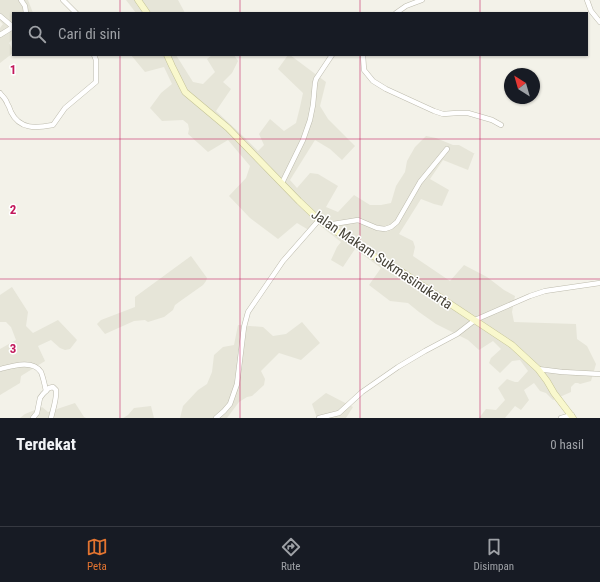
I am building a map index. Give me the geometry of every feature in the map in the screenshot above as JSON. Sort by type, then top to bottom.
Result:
[{"type":"street","points":[[22,0],[26,12]]},
{"type":"street","points":[[63,0],[75,12]]},
{"type":"street","points":[[138,0],[146,12]]},
{"type":"street","points":[[397,12],[406,6],[422,0]]},
{"type":"street","points":[[587,0],[591,11],[600,22]]},
{"type":"street","points":[[0,16],[12,26]]},
{"type":"street","points":[[0,35],[12,28]]},
{"type":"street","points":[[0,93],[7,101],[11,112],[23,125],[38,127],[53,125],[65,108],[96,82],[96,60],[94,56]]},
{"type":"street","name":"Jalan Makam Sukmasinukarta","points":[[167,56],[185,92],[228,128],[299,202],[319,220],[373,256],[390,264],[512,345],[538,369],[554,393],[573,417]]},
{"type":"street","points":[[282,183],[310,120],[316,79],[331,56]]},
{"type":"street","points":[[363,56],[364,70],[373,81],[386,88],[434,112],[443,114],[468,113],[492,120],[501,125]]},
{"type":"street","points":[[327,225],[358,220],[377,228],[385,229],[394,225],[420,182],[447,149]]},
{"type":"street","points":[[216,418],[230,404],[237,384],[244,327],[248,312],[283,261],[319,220]]},
{"type":"street","points":[[335,418],[362,392],[405,363],[457,334],[475,320],[545,291],[600,283]]},
{"type":"street","points":[[0,369],[29,364],[35,366],[41,372],[46,391]]},
{"type":"street","points":[[538,369],[600,374]]},
{"type":"street","points":[[33,418],[37,413],[40,398],[46,391],[53,387],[56,390],[56,401],[51,418]]},
{"type":"street","points":[[319,418],[339,413]]},
{"type":"street","points":[[561,418],[573,417]]},
{"type":"shaded area","points":[[0,0],[28,0],[33,12],[12,12],[12,40],[9,43],[12,48],[12,54],[0,63],[0,28],[3,24],[0,21]]},
{"type":"shaded area","points":[[126,0],[178,0],[184,12],[135,12]]},
{"type":"shaded area","points":[[132,56],[177,56],[193,82],[203,84],[215,72],[207,59],[211,56],[235,56],[238,61],[232,73],[223,82],[231,89],[216,111],[258,151],[264,145],[259,134],[270,119],[284,131],[296,123],[303,93],[278,69],[287,56],[291,56],[326,82],[320,106],[328,119],[355,146],[342,160],[330,149],[315,140],[290,180],[297,188],[310,173],[318,174],[338,186],[326,207],[338,212],[354,195],[370,205],[391,203],[396,186],[405,172],[407,161],[415,147],[426,136],[436,138],[453,145],[459,145],[475,154],[468,170],[443,160],[430,179],[449,190],[442,206],[421,199],[399,234],[413,241],[415,247],[413,256],[450,281],[464,265],[487,277],[504,290],[515,296],[512,312],[514,322],[576,324],[577,339],[587,346],[596,364],[591,381],[580,384],[575,383],[571,387],[571,392],[553,400],[546,393],[540,391],[534,383],[524,390],[529,400],[521,410],[515,406],[505,418],[479,418],[486,409],[496,410],[505,400],[498,388],[507,379],[518,382],[528,371],[520,360],[512,361],[500,373],[489,363],[491,358],[501,349],[493,341],[479,350],[468,340],[436,324],[408,303],[390,301],[369,285],[381,268],[355,249],[343,267],[331,260],[341,242],[318,224],[312,232],[297,223],[278,239],[250,218],[229,196],[246,178],[250,166],[228,140],[208,152],[188,134],[188,124],[183,120],[162,121],[150,108],[161,93],[172,84],[164,67],[145,72]]},
{"type":"shaded area","points":[[191,256],[207,278],[203,285],[175,305],[173,310],[164,317],[148,322],[145,320],[134,321],[105,334],[97,324],[101,320],[135,307],[135,297]]},
{"type":"shaded area","points":[[12,287],[28,312],[26,326],[33,333],[58,320],[77,340],[70,349],[65,350],[60,348],[51,340],[38,346],[45,361],[21,376],[20,383],[0,395],[0,349],[16,340],[11,327],[6,322],[0,322],[0,295]]},
{"type":"shaded area","points":[[302,322],[320,343],[301,360],[279,353],[261,371],[265,379],[264,385],[252,396],[239,402],[227,418],[180,418],[183,406],[198,390],[207,384],[212,372],[214,355],[223,347],[234,345],[238,325],[263,327],[273,336],[286,334]]},
{"type":"shaded area","points":[[326,393],[353,407],[346,418],[317,418],[312,404]]},
{"type":"shaded area","points":[[75,403],[86,418],[20,418],[25,414],[42,407],[48,412]]},
{"type":"shaded area","points":[[151,406],[154,418],[123,418],[134,408]]}]
